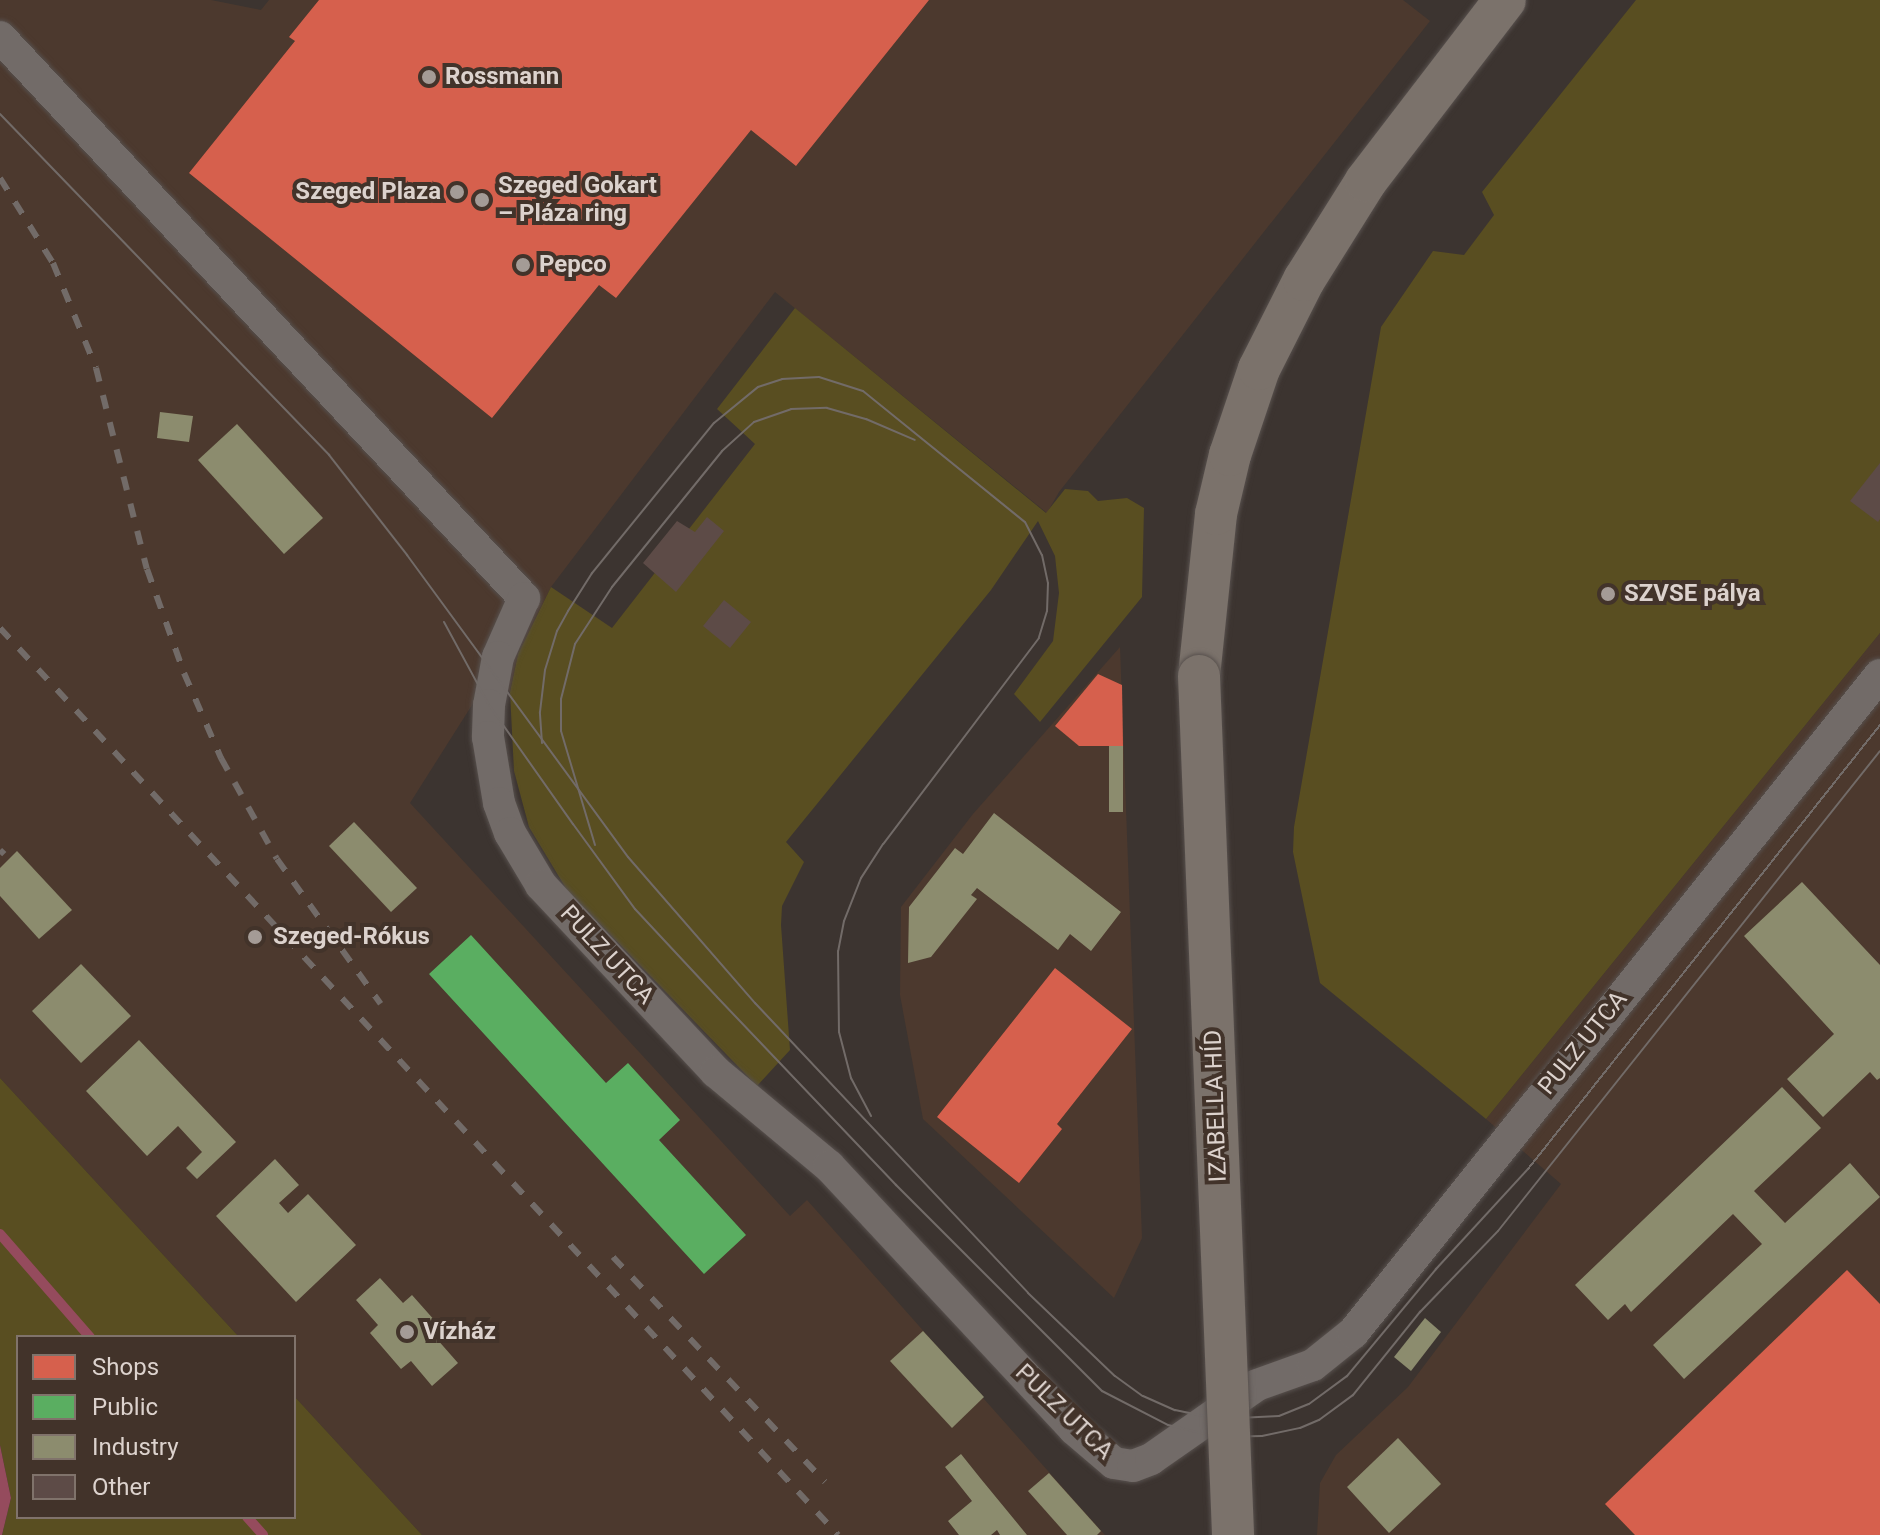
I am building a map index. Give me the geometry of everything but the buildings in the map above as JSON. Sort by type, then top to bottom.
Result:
[{"type":"main road","name":"IZABELLA HÍD","points":[[1233,1535],[1199,676],[1216,514],[1235,440],[1259,369],[1304,280],[1366,181],[1505,0]]},
{"type":"street","name":"PULZ UTCA","points":[[0,37],[524,598],[498,657],[489,705],[488,737],[499,803],[510,833],[541,885],[716,1072],[829,1166],[1074,1429],[1103,1457],[1123,1466],[1151,1459],[1257,1385],[1313,1365],[1353,1333],[1880,675]]},
{"type":"shaded area","points":[[0,0],[211,0],[261,10],[269,0],[1403,0],[1430,21],[1059,492],[1047,513],[775,292],[551,587],[518,654],[510,692],[491,675],[410,803],[790,1216],[807,1200],[1105,1535],[422,1535],[296,1398],[296,1335],[237,1335],[0,1078]]},
{"type":"shaded area","name":"SZVSE pálya","points":[[1636,0],[1880,0],[1880,633],[1486,1119],[1320,983],[1293,852],[1294,827],[1381,327],[1433,251],[1464,255],[1494,215],[1482,192]]},
{"type":"shaded area","points":[[795,308],[1046,513],[1065,489],[1088,491],[1098,501],[1127,498],[1144,508],[1142,597],[1040,722],[1014,694],[1053,641],[1059,593],[1055,556],[1038,521],[991,590],[786,842],[804,862],[782,906],[790,1050],[757,1086],[567,890],[529,827],[514,771],[510,692],[518,654],[551,587],[612,628],[755,444],[717,409]]},
{"type":"shaded area","points":[[1880,633],[1880,1535],[1317,1535],[1320,1483],[1336,1455],[1408,1387],[1561,1184],[1486,1119]]},
{"type":"shaded area","points":[[1120,647],[1142,1238],[1114,1298],[923,1119],[900,995],[901,907],[973,814]]},
{"type":"shaded area","points":[[0,1078],[237,1335],[16,1335],[16,1519],[296,1519],[296,1398],[422,1535],[2,1535],[11,1498],[0,1445]]},
{"type":"shaded area","points":[[0,1445],[11,1498],[2,1535],[0,1535]]},
{"type":"waterway","points":[[0,1234],[88,1335]]},
{"type":"waterway","points":[[249,1519],[263,1535]]},
{"type":"tram line","points":[[0,114],[329,455],[407,555],[628,857],[755,1003],[1028,1293],[1115,1376],[1143,1396],[1175,1410],[1218,1419],[1279,1416],[1309,1404],[1347,1376],[1436,1269],[1528,1169],[1880,725]]},
{"type":"tram line","points":[[542,743],[540,712],[545,670],[557,631],[568,611],[592,573],[714,423],[758,387],[782,379],[819,377],[863,391],[1025,522],[1042,555],[1048,583],[1047,611],[1039,638],[883,844],[861,878],[844,921],[838,951],[839,1032],[851,1078],[871,1116]]},
{"type":"tram line","points":[[595,845],[561,731],[561,699],[575,644],[612,587],[722,451],[754,422],[791,409],[827,408],[866,419],[915,440]]},
{"type":"tram line","points":[[444,622],[489,705],[573,824],[635,909],[717,997],[896,1185],[1102,1391],[1168,1425],[1218,1437],[1262,1436],[1300,1428],[1319,1420],[1353,1395],[1420,1312],[1498,1231],[1880,751]]},
{"type":"railway","points":[[0,178],[53,263],[96,368],[147,569],[184,673],[221,758],[277,859],[381,1004]]},
{"type":"railway","points":[[0,628],[838,1535]]},
{"type":"railway","points":[[0,850],[4,854]]},
{"type":"railway","points":[[613,1257],[825,1482]]},
{"type":"place","name":"Rossmann","points":[[429,77]]},
{"type":"place","name":"Szeged Plaza","points":[[457,192]]},
{"type":"place","name":"Szeged Gokart – Pláza ring","points":[[482,200]]},
{"type":"place","name":"Pepco","points":[[523,265]]},
{"type":"place","name":"SZVSE pálya","points":[[1608,594]]},
{"type":"place","name":"Szeged-Rókus","points":[[255,937]]},
{"type":"place","name":"Vízház","points":[[407,1332]]}]
